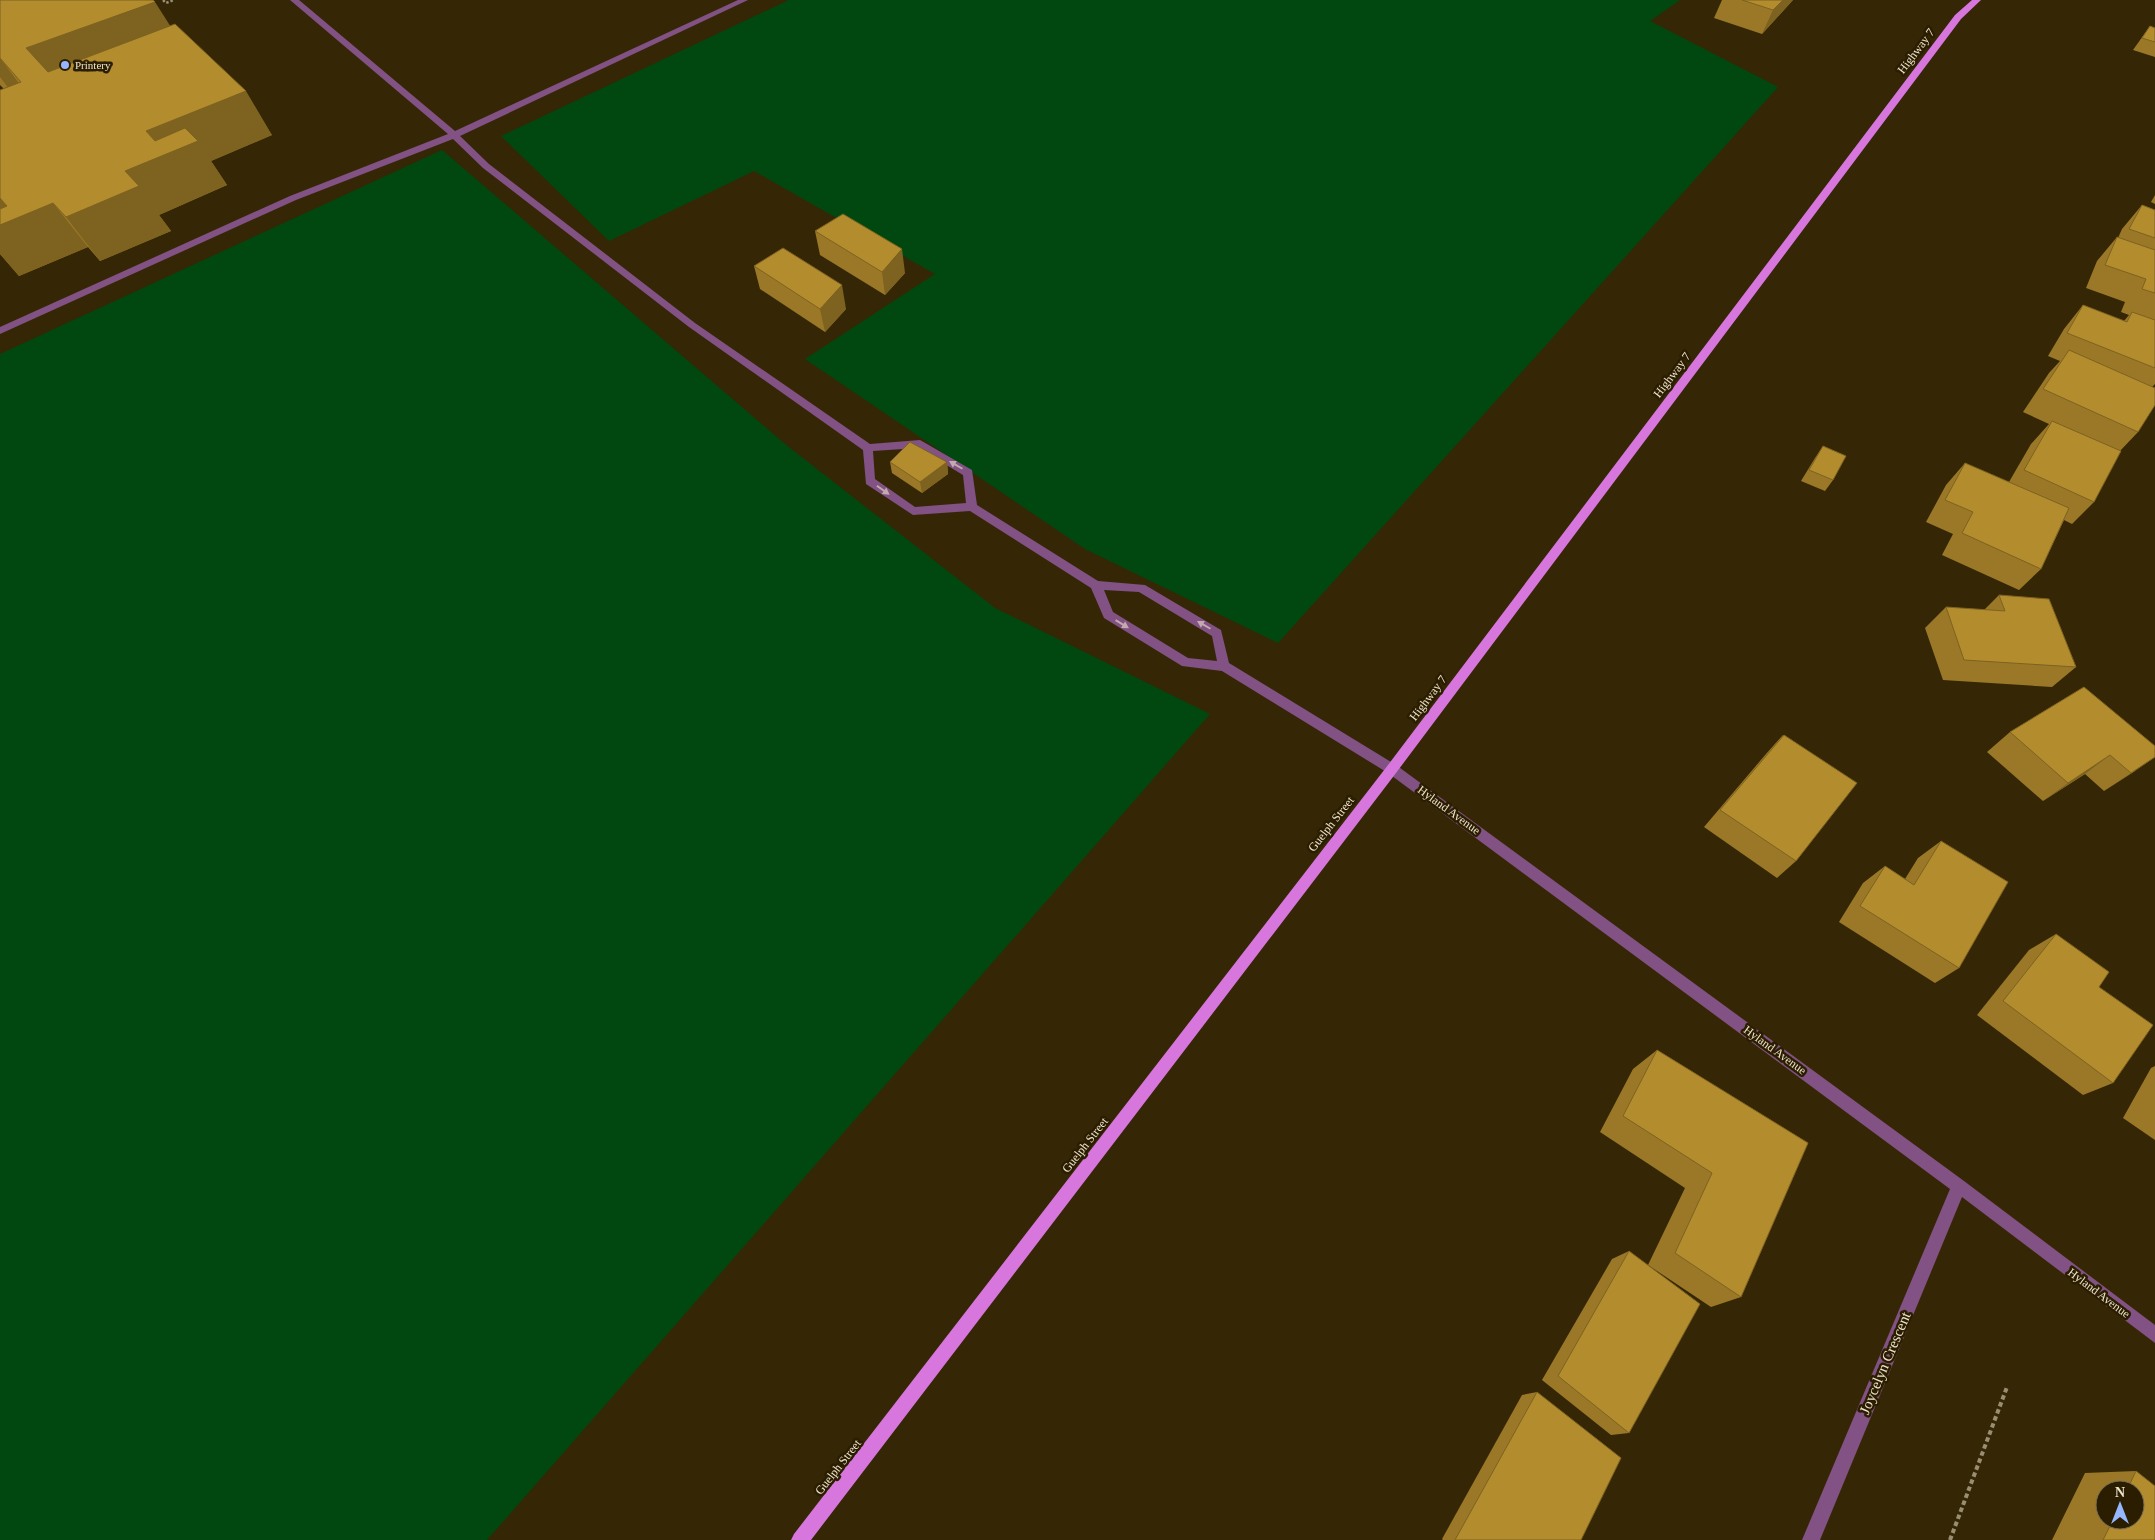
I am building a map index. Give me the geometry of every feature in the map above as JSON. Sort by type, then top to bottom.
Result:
[{"type":"main road","name":"Highway 7","points":[[1392,769],[1958,17],[1977,0]]},
{"type":"main road","name":"Guelph Street","points":[[800,1540],[1392,769]]},
{"type":"street","points":[[294,0],[454,135],[486,166],[692,325],[868,448],[920,444],[968,473],[972,506]]},
{"type":"street","points":[[0,331],[293,198],[454,135],[744,0]]},
{"type":"street","points":[[868,448],[870,481],[913,511],[972,506],[1096,585],[1141,588],[1217,633],[1224,666],[1186,663],[1108,615],[1096,585]]},
{"type":"street","name":"Hyland Avenue","points":[[1224,666],[1392,769],[1959,1186],[2155,1335]]},
{"type":"street","name":"Joycelyn Crescent","points":[[1810,1540],[1959,1186]]},
{"type":"path","points":[[162,0],[166,3],[174,0]]},
{"type":"path","points":[[1950,1540],[2007,1386]]},
{"type":"green space","points":[[789,0],[1680,0],[1650,21],[1778,87],[1278,643],[1085,549],[805,359],[935,274],[754,171],[609,241],[501,136]]},
{"type":"green space","points":[[442,150],[785,444],[995,608],[1210,714],[487,1540],[0,1540],[0,354]]},
{"type":"building","points":[[0,0],[153,0],[155,2],[26,48],[48,72],[175,24],[246,91],[146,131],[155,141],[185,128],[198,141],[125,171],[139,186],[66,217],[53,203],[0,225],[0,209],[7,206],[0,198],[0,90],[21,82],[0,58]]},
{"type":"building","points":[[1742,0],[1783,0],[1773,10]]},
{"type":"building","points":[[2150,26],[2155,28],[2155,42],[2142,38]]},
{"type":"building","points":[[2142,205],[2155,210],[2155,238],[2129,229]]},
{"type":"building","points":[[843,214],[902,249],[882,272],[815,231]]},
{"type":"building","points":[[2117,237],[2155,250],[2155,293],[2142,289],[2146,279],[2105,265]]},
{"type":"building","points":[[783,248],[842,285],[820,309],[754,266]]},
{"type":"building","points":[[2083,305],[2127,322],[2132,312],[2155,320],[2155,368],[2067,333]]},
{"type":"building","points":[[2069,350],[2155,388],[2155,405],[2138,432],[2043,389]]},
{"type":"building","points":[[2052,421],[2121,451],[2094,502],[2024,470]]},
{"type":"building","points":[[910,442],[947,462],[920,482],[890,462]]},
{"type":"building","points":[[1823,446],[1846,456],[1833,480],[1809,470]]},
{"type":"building","points":[[1965,463],[2069,508],[2041,569],[1962,533],[1973,512],[1945,500]]},
{"type":"building","points":[[1999,595],[2049,599],[2076,667],[1964,660],[1946,607],[2005,611]]},
{"type":"building","points":[[2084,687],[2155,746],[2155,757],[2131,773],[2110,755],[2068,783],[2010,732]]},
{"type":"building","points":[[1784,735],[1857,783],[1796,861],[1720,810]]},
{"type":"building","points":[[1941,841],[2008,882],[1959,968],[1860,906],[1885,866],[1914,885]]},
{"type":"building","points":[[2056,934],[2109,972],[2099,987],[2153,1025],[2113,1083],[2003,1001]]},
{"type":"building","points":[[1657,1050],[1808,1143],[1741,1297],[1675,1253],[1712,1173],[1623,1116]]},
{"type":"building","points":[[1629,1251],[1700,1304],[1629,1433],[1558,1376]]},
{"type":"building","points":[[1537,1392],[1621,1458],[1581,1540],[1455,1540]]},
{"type":"building","points":[[2136,1471],[2155,1486],[2155,1540],[2103,1540],[2108,1530],[2145,1530],[2145,1480],[2132,1480]]},
{"type":"place","name":"Printery","points":[[65,65]]}]
